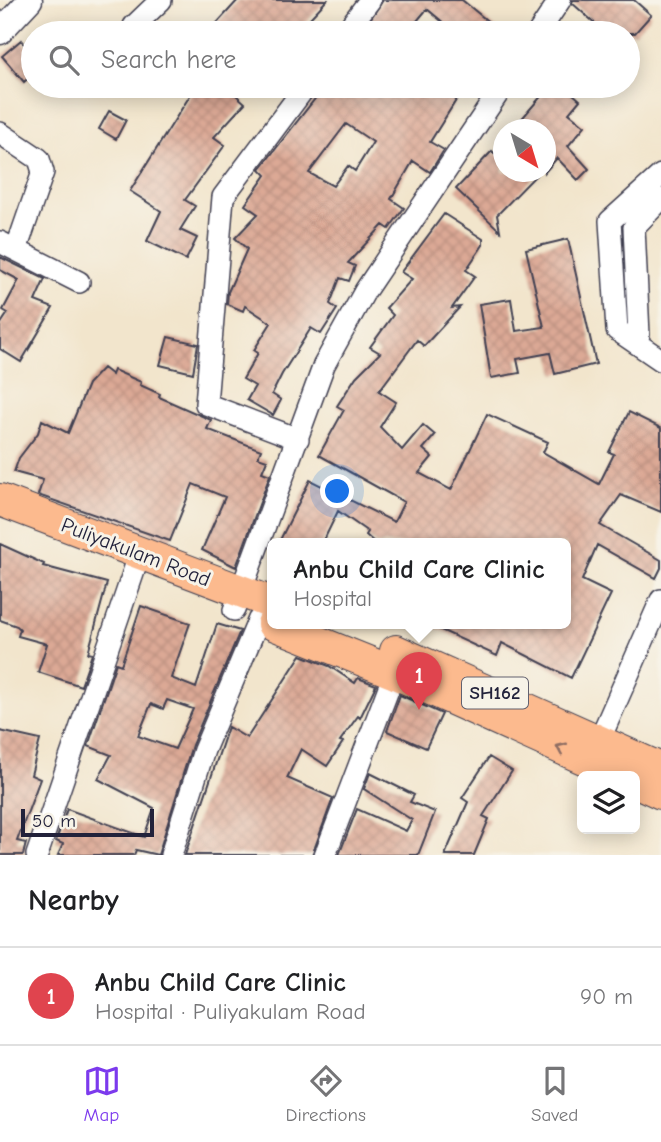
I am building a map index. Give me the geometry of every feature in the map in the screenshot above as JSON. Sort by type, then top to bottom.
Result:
[{"type":"main road","name":"Puliyakulam Road","points":[[0,500],[136,563],[258,612]]},
{"type":"main road","name":"Puliyakulam Road","points":[[0,521],[136,563]]},
{"type":"main road","name":"Puliyakulam Road","points":[[305,629],[599,741],[661,769]]},
{"type":"main road","name":"Puliyakulam Road","points":[[335,629],[613,771]]},
{"type":"main road","points":[[640,783],[661,793]]},
{"type":"street","points":[[0,32],[30,0]]},
{"type":"street","points":[[139,21],[161,0]]},
{"type":"street","points":[[354,21],[370,0]]},
{"type":"street","points":[[546,21],[560,0]]},
{"type":"street","points":[[297,98],[223,197],[206,404],[298,439]]},
{"type":"street","points":[[275,538],[298,439],[324,365],[365,291],[495,98]]},
{"type":"street","points":[[0,133],[40,159],[43,172],[8,246],[79,282]]},
{"type":"street","points":[[661,175],[610,221],[617,330],[661,360]]},
{"type":"street","points":[[639,335],[634,227],[661,199]]},
{"type":"street","points":[[37,855],[136,563]]},
{"type":"street","points":[[171,855],[204,750],[258,612],[267,573]]},
{"type":"street","points":[[599,741],[661,600]]},
{"type":"street","points":[[325,855],[399,663]]},
{"type":"building","points":[[238,0],[327,0],[307,21],[219,21]]},
{"type":"building","points":[[383,0],[462,0],[487,21],[442,21],[427,9],[417,21],[369,21]]},
{"type":"building","points":[[573,0],[634,0],[651,15],[640,27],[640,21],[592,21],[572,3]]},
{"type":"building","points":[[21,40],[21,78],[2,56]]},
{"type":"building","points":[[188,98],[239,98],[245,103],[214,137],[225,145],[185,200],[195,206],[180,230],[197,238],[186,260],[147,241],[161,211],[130,191]]},
{"type":"building","points":[[316,98],[458,98],[430,142],[444,150],[430,172],[413,161],[391,199],[404,208],[389,229],[383,225],[348,263],[355,266],[349,281],[340,278],[330,304],[337,309],[321,334],[311,328],[282,374],[272,394],[281,400],[273,415],[247,400],[255,386],[243,379],[258,353],[254,350],[271,323],[245,306],[243,311],[227,304],[228,292],[247,249],[235,238],[258,214],[245,205],[266,175],[260,169]],"holes":[[[346,124],[373,142],[355,171],[348,166],[333,186],[309,173]]]},
{"type":"building","points":[[540,98],[578,98],[580,100],[569,113],[585,126],[568,146],[589,169],[578,180],[557,158],[556,119],[522,119]]},
{"type":"building","points":[[109,111],[126,120],[116,139],[99,129]]},
{"type":"building","points":[[492,151],[493,182],[529,182],[497,215],[500,231],[456,189]]},
{"type":"building","points":[[444,214],[483,239],[483,245],[466,270],[475,276],[452,308],[460,307],[424,346],[417,340],[379,391],[396,402],[380,427],[402,450],[423,425],[435,435],[423,449],[432,457],[419,473],[451,490],[487,414],[548,442],[543,452],[599,484],[614,454],[609,452],[629,412],[661,428],[661,512],[621,495],[600,525],[661,560],[661,568],[656,578],[597,545],[582,580],[611,594],[571,678],[502,643],[497,656],[439,629],[571,629],[571,538],[369,538],[366,535],[368,532],[338,511],[325,538],[281,538],[310,480],[394,522],[404,502],[319,455],[344,410],[337,406],[356,377],[380,353],[370,347],[393,315],[386,308],[412,279],[401,272]]},
{"type":"building","points":[[568,239],[596,364],[555,374],[550,353],[517,359],[520,373],[491,378],[479,304],[511,299],[516,331],[544,327],[526,249]]},
{"type":"building","points":[[0,257],[45,279],[35,301],[53,308],[21,362],[0,349],[0,325],[8,313],[3,310],[19,280],[0,270]]},
{"type":"building","points":[[168,337],[198,344],[193,373],[160,365]]},
{"type":"building","points":[[103,368],[112,375],[114,370],[141,382],[140,385],[160,394],[159,397],[211,420],[207,429],[261,450],[258,457],[267,460],[262,472],[270,475],[236,567],[202,550],[225,497],[193,484],[170,541],[38,495],[43,480],[14,472],[19,458],[38,433],[42,420],[68,433],[88,384]]},
{"type":"building","points":[[0,544],[44,564],[43,566],[107,583],[88,653],[92,654],[81,686],[38,672],[47,644],[18,636],[20,629],[17,626],[0,620]]},
{"type":"building","points":[[141,606],[190,623],[171,678],[196,688],[217,624],[240,631],[192,745],[158,855],[136,850],[134,855],[58,855],[63,844],[56,841],[67,809],[144,837],[154,808],[98,779],[111,755],[88,746],[116,663],[121,665]],"holes":[[[167,700],[193,709],[175,749],[138,736],[151,704],[163,709]]]},
{"type":"building","points":[[301,655],[329,666],[355,683],[358,678],[376,685],[360,718],[358,716],[340,741],[343,742],[327,766],[301,749],[287,778],[333,798],[312,855],[185,855],[228,727],[247,738]]},
{"type":"building","points":[[400,695],[442,714],[426,748],[387,731]]},
{"type":"building","points":[[0,731],[40,740],[31,775],[40,779],[17,841],[26,843],[23,855],[0,855]]},
{"type":"building","points":[[489,757],[512,771],[483,816],[489,819],[474,855],[445,855],[468,802],[462,798]]},
{"type":"building","points":[[370,773],[414,795],[410,802],[435,812],[418,855],[339,855],[357,809],[406,831],[412,820],[364,789]]},
{"type":"place","name":"Anbu Child Care Clinic","points":[[419,710]]}]
